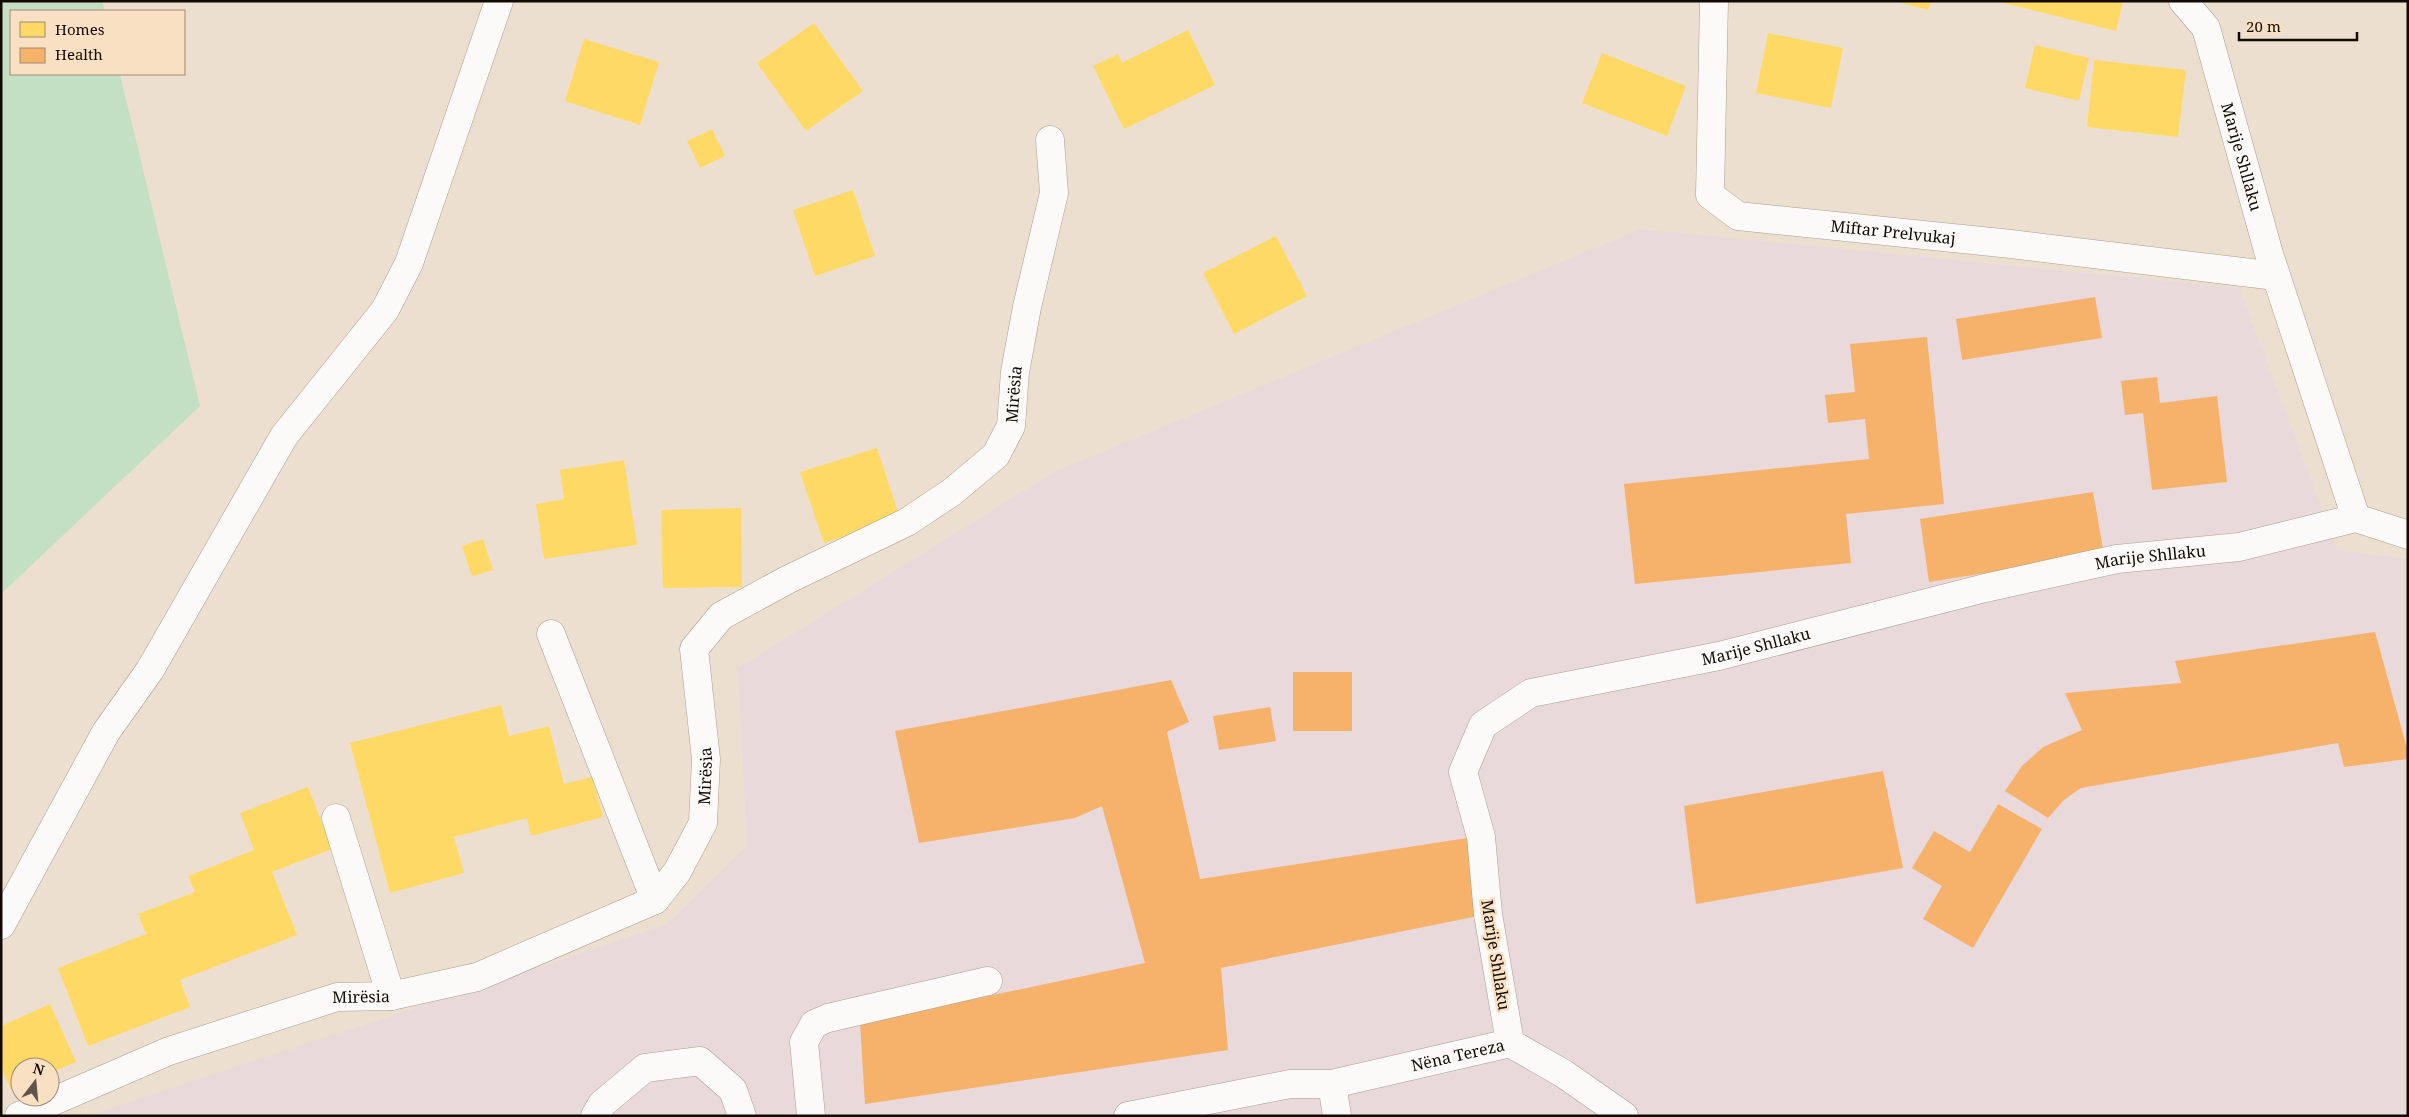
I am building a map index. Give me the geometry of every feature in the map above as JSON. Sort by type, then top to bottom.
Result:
[{"type":"street","points":[[1,925],[106,732],[150,670],[284,436],[385,310],[409,263],[499,1]]},
{"type":"street","name":"Miftar Prelvukaj","points":[[1714,1],[1710,195],[1738,216],[2011,244],[2276,276]]},
{"type":"street","name":"Marije Shllaku","points":[[1510,1043],[1488,914],[1481,837],[1463,772],[1483,725],[1531,694],[1719,656],[1984,588],[2117,559],[2239,547],[2356,518],[2276,276],[2206,28],[2183,1]]},
{"type":"street","name":"Mirësia","points":[[19,1116],[169,1051],[337,997],[391,996],[477,977],[655,900],[677,872],[703,823],[706,759],[694,649],[721,616],[787,580],[907,522],[952,492],[996,455],[1011,426],[1019,354],[1054,193],[1050,140]]},
{"type":"street","points":[[2356,518],[2408,535]]},
{"type":"street","points":[[551,634],[655,900]]},
{"type":"street","points":[[336,818],[391,996]]},
{"type":"street","points":[[811,1116],[804,1042],[814,1024],[828,1018],[988,981]]},
{"type":"street","name":"Nëna Tereza","points":[[1128,1116],[1290,1084],[1332,1084],[1510,1043],[1564,1074],[1624,1116]]},
{"type":"street","points":[[595,1116],[602,1104],[644,1068],[700,1061],[733,1090],[742,1116]]},
{"type":"street","points":[[1332,1084],[1337,1116]]},
{"type":"shaded area","points":[[1641,229],[2239,288],[2337,550],[2408,559],[2408,1116],[87,1116],[666,925],[747,845],[738,668],[1054,472]]},
{"type":"green space","points":[[1,1],[102,1],[105,10],[10,10],[10,75],[120,75],[200,406],[1,594]]},
{"type":"building: Homes","points":[[1895,1],[1931,1],[1928,10]]},
{"type":"building: Homes","points":[[1996,1],[2123,1],[2116,31]]},
{"type":"building: Homes","points":[[814,23],[863,91],[806,131],[757,63]]},
{"type":"building: Homes","points":[[1188,30],[1215,85],[1124,129],[1093,66],[1118,54],[1122,63]]},
{"type":"building: Homes","points":[[1768,33],[1843,48],[1831,108],[1756,93]]},
{"type":"building: Homes","points":[[584,39],[659,62],[640,125],[565,101]]},
{"type":"building: Homes","points":[[2035,45],[2089,58],[2079,101],[2025,88]]},
{"type":"building: Homes","points":[[1602,53],[1686,86],[1667,136],[1582,103]]},
{"type":"building: Homes","points":[[2094,60],[2186,70],[2178,137],[2087,127]]},
{"type":"building: Homes","points":[[712,129],[725,156],[700,168],[687,141]]},
{"type":"building: Homes","points":[[853,190],[875,256],[815,276],[793,210]]},
{"type":"building: Homes","points":[[1276,236],[1307,296],[1234,334],[1203,273]]},
{"type":"building: Homes","points":[[877,448],[900,518],[824,543],[800,472]]},
{"type":"building: Homes","points":[[624,460],[637,545],[544,559],[536,504],[564,499],[560,470]]},
{"type":"building: Homes","points":[[741,508],[742,587],[663,588],[661,510]]},
{"type":"building: Homes","points":[[483,539],[493,570],[472,576],[462,546]]},
{"type":"building: Homes","points":[[501,705],[509,736],[549,726],[564,784],[592,777],[603,817],[531,836],[527,818],[454,837],[464,873],[390,893],[350,743]]},
{"type":"building: Homes","points":[[308,787],[332,849],[272,872],[297,935],[180,980],[190,1007],[88,1046],[58,968],[146,934],[138,914],[195,892],[188,876],[254,850],[240,813]]},
{"type":"building: Homes","points":[[50,1004],[76,1062],[60,1069],[60,1057],[10,1057],[10,1088],[1,1067],[1,1026]]},
{"type":"building: Health","points":[[2095,297],[2102,338],[1962,360],[1956,319]]},
{"type":"building: Health","points":[[1927,337],[1944,504],[1846,514],[1851,563],[1635,584],[1624,484],[1869,459],[1865,419],[1828,423],[1825,395],[1855,392],[1850,344]]},
{"type":"building: Health","points":[[2157,377],[2160,403],[2217,396],[2227,482],[2152,490],[2143,413],[2125,415],[2121,381]]},
{"type":"building: Health","points":[[2093,492],[2104,554],[1929,582],[1920,519]]},
{"type":"building: Health","points":[[2375,632],[2408,752],[2408,759],[2344,767],[2338,743],[2081,788],[2064,800],[2048,818],[2005,791],[2022,766],[2043,747],[2082,730],[2065,693],[2181,683],[2175,661]]},
{"type":"building: Health","points":[[1293,672],[1352,672],[1352,731],[1293,731]]},
{"type":"building: Health","points":[[1171,680],[1189,722],[1167,732],[1200,879],[1474,837],[1483,915],[1221,968],[1228,1050],[865,1104],[860,1023],[1145,963],[1102,806],[1075,818],[919,843],[895,731]]},
{"type":"building: Health","points":[[1270,707],[1276,741],[1219,750],[1213,716]]},
{"type":"building: Health","points":[[1883,771],[1903,868],[1696,904],[1684,806]]},
{"type":"building: Health","points":[[1998,804],[2042,829],[1973,948],[1923,919],[1942,886],[1912,868],[1934,831],[1970,852]]}]
